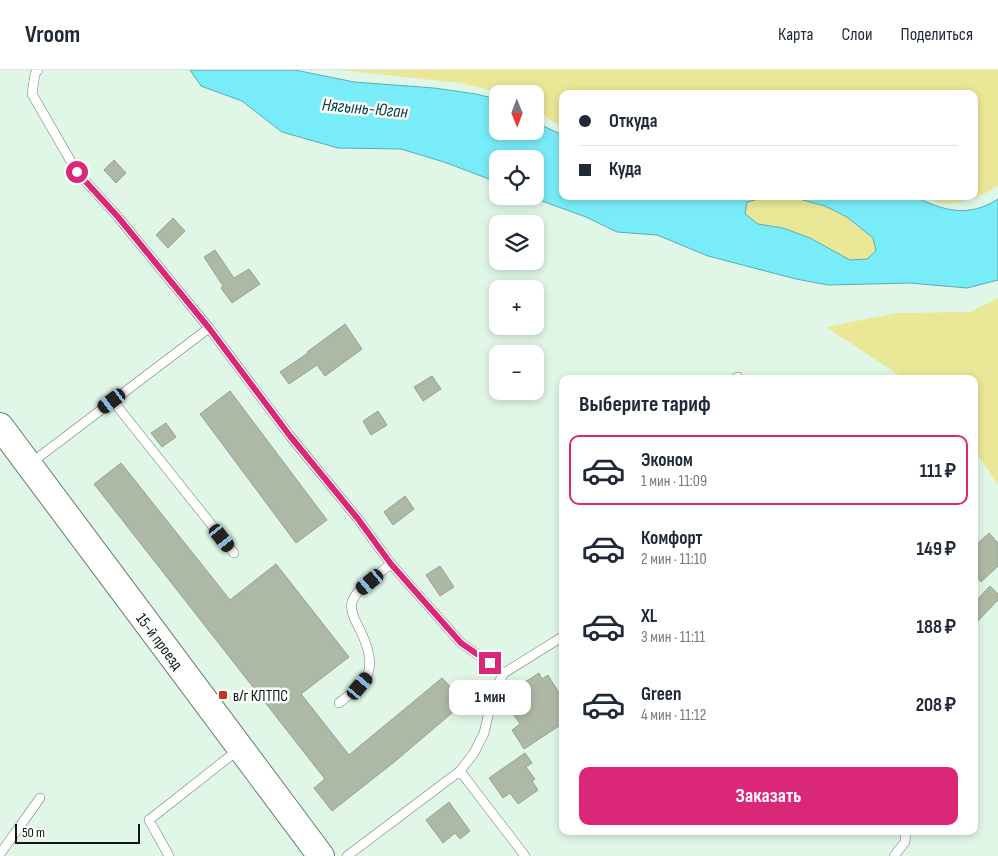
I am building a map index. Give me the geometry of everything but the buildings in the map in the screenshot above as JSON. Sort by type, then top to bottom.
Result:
[{"type":"main road","name":"15-й проезд","points":[[0,426],[321,856]]},
{"type":"lane","points":[[38,70],[35,74],[32,94],[77,172],[118,217],[209,328],[290,436],[358,519],[391,564],[461,643],[504,673]]},
{"type":"lane","points":[[28,464],[209,328]]},
{"type":"lane","points":[[112,401],[234,553]]},
{"type":"lane","points":[[339,703],[367,678],[370,666],[362,634],[354,619],[351,604],[359,591],[391,564]]},
{"type":"lane","points":[[347,856],[460,771],[474,753],[484,733],[494,691],[504,673],[559,639]]},
{"type":"lane","points":[[169,856],[149,820],[240,748]]},
{"type":"lane","points":[[460,771],[525,856]]},
{"type":"lane","points":[[0,854],[40,798]]},
{"type":"lane","points":[[894,856],[904,842],[905,835]]},
{"type":"shaded area","points":[[340,70],[998,70],[998,186],[978,196],[978,90],[559,90],[559,124],[544,115],[544,85],[489,85],[489,90],[460,83]]},
{"type":"shaded area","points":[[754,200],[803,200],[825,206],[847,217],[873,238],[876,251],[867,259],[850,260],[783,228],[758,224],[744,214],[747,202]]},
{"type":"shaded area","points":[[933,200],[966,200],[956,203],[939,203]]},
{"type":"shaded area","points":[[998,298],[998,485],[978,455],[978,375],[899,375],[826,327],[897,313],[970,312]]},
{"type":"water","name":"Нягынь-Юган","points":[[190,70],[295,70],[354,82],[434,88],[489,97],[489,140],[544,140],[544,126],[559,134],[559,200],[754,200],[747,202],[745,214],[758,224],[783,228],[810,238],[850,260],[867,259],[876,251],[873,238],[847,217],[825,206],[803,200],[923,200],[946,209],[966,210],[977,209],[998,199],[998,280],[967,288],[910,283],[828,285],[796,279],[708,256],[657,235],[617,232],[586,217],[544,202],[544,150],[489,150],[489,179],[444,162],[401,149],[338,148],[282,132],[242,101],[201,86]]},
{"type":"place","name":"в/г КЛТПС","points":[[223,695]]},
{"type":"route","points":[[77,172],[118,217],[209,328],[290,436],[358,519],[391,564],[461,643],[490,663]]}]
